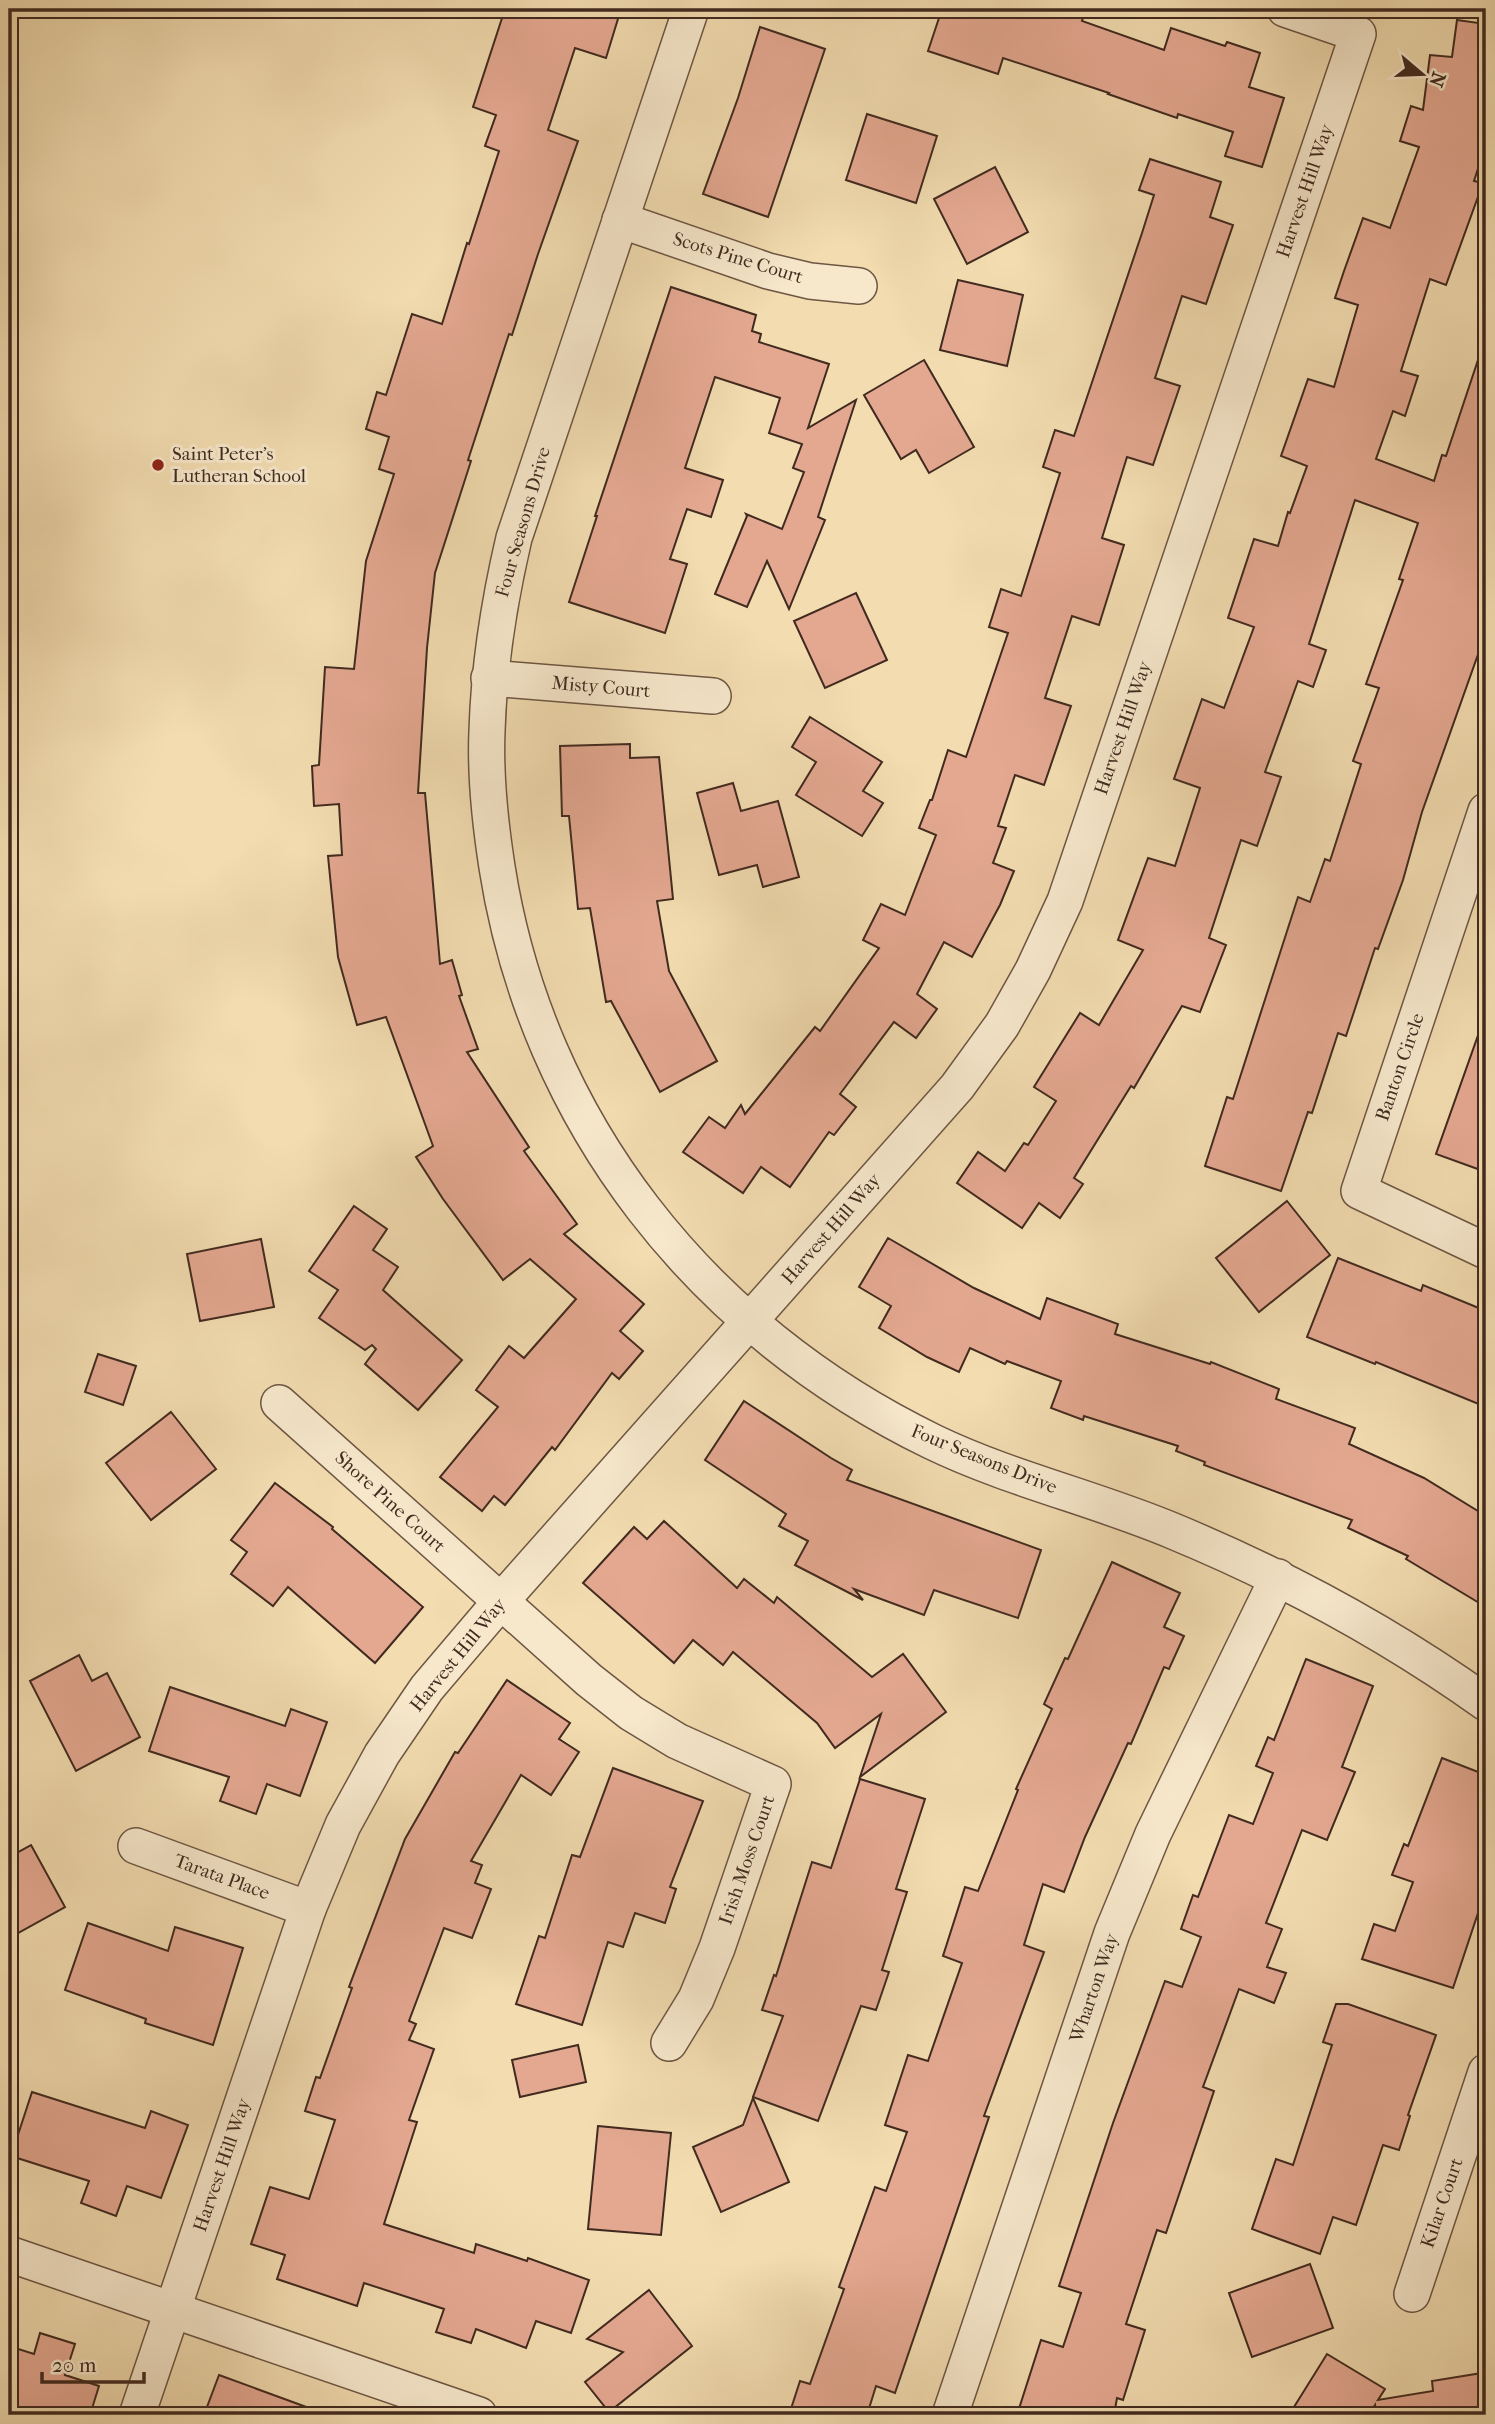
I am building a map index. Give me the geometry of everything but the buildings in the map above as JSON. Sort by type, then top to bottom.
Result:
[{"type":"street","name":"Four Seasons Drive","points":[[691,9],[514,538],[499,602],[489,678],[486,736],[489,817],[502,896],[517,961],[539,1025],[567,1086],[606,1156],[661,1233],[716,1292],[749,1322],[786,1354],[852,1400],[935,1444],[1006,1472],[1170,1529],[1278,1577],[1371,1627],[1486,1703]]},
{"type":"street","name":"Harvest Hill Way","points":[[137,2415],[309,1909],[343,1825],[382,1754],[427,1688],[501,1601],[957,1087],[1002,1025],[1033,970],[1065,901],[1358,34],[1285,9]]},
{"type":"street","name":"Scots Pine Court","points":[[620,220],[768,271],[810,281],[859,286]]},
{"type":"street","name":"Misty Court","points":[[489,678],[713,696]]},
{"type":"street","name":"Banton Circle","points":[[1486,811],[1359,1191],[1486,1251]]},
{"type":"street","name":"Shore Pine Court","points":[[279,1403],[501,1601]]},
{"type":"street","name":"Wharton Way","points":[[950,2415],[1112,1933],[1153,1834],[1278,1577]]},
{"type":"street","name":"Irish Moss Court","points":[[501,1601],[631,1713],[677,1741],[773,1784],[717,1948],[696,1999],[669,2043]]},
{"type":"street","name":"Tarata Place","points":[[136,1846],[309,1909]]},
{"type":"street","name":"Kilar Court","points":[[1412,2294],[1486,2072]]},
{"type":"street","points":[[9,2254],[479,2415]]},
{"type":"place","name":"Saint Peter's Lutheran School","points":[[158,465]]}]
